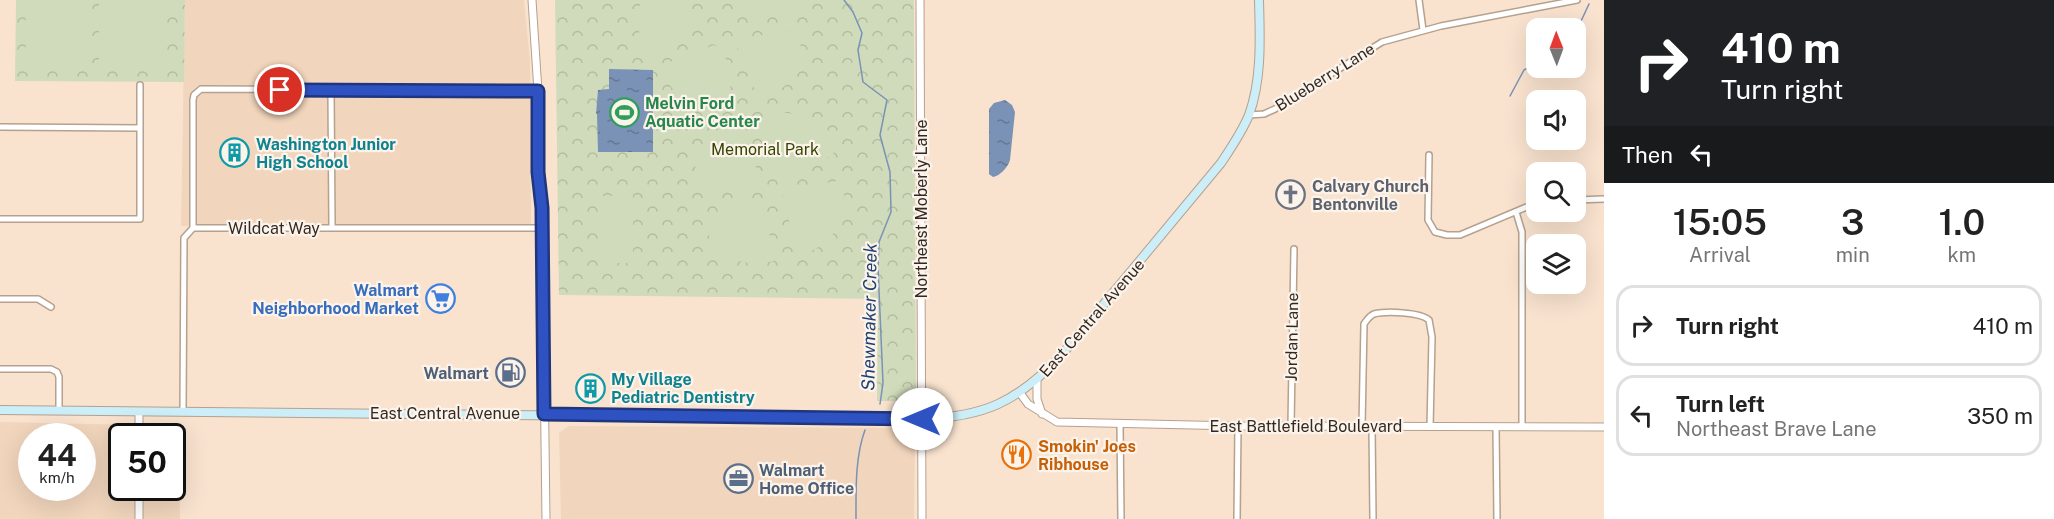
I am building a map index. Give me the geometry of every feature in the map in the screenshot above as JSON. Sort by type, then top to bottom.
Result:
[{"type":"main road","name":"East Central Avenue","points":[[0,410],[922,419],[971,414],[1020,393],[1037,381],[1059,358],[1221,163],[1249,115],[1254,95],[1259,64],[1259,0]]},
{"type":"street","points":[[532,0],[538,91],[538,172],[542,208],[546,519]]},
{"type":"street","name":"Northeast Moberly Lane","points":[[920,0],[922,519]]},
{"type":"street","points":[[1419,0],[1423,30]]},
{"type":"street","name":"Blueberry Lane","points":[[1249,115],[1264,114],[1275,109],[1382,42],[1423,30],[1577,0]]},
{"type":"street","points":[[0,219],[140,219],[140,85]]},
{"type":"street","points":[[183,411],[184,238],[193,228],[193,100],[196,91],[206,88],[538,91]]},
{"type":"street","points":[[332,90],[332,228]]},
{"type":"street","points":[[0,127],[140,128]]},
{"type":"street","points":[[1429,154],[1428,220],[1435,232],[1460,235],[1526,208]]},
{"type":"street","points":[[1586,200],[1604,199]]},
{"type":"street","points":[[1516,212],[1522,232],[1522,426]]},
{"type":"street","name":"Wildcat Way","points":[[193,228],[542,228]]},
{"type":"street","name":"Jordan Lane","points":[[1291,425],[1294,249]]},
{"type":"street","points":[[0,299],[38,299],[51,307]]},
{"type":"street","points":[[1362,426],[1364,324],[1367,318],[1377,314],[1419,314],[1429,320],[1432,337],[1430,427]]},
{"type":"street","points":[[0,369],[51,369],[57,372],[59,411]]},
{"type":"street","points":[[1037,381],[1037,399],[1042,414]]},
{"type":"street","name":"East Battlefield Boulevard","points":[[1020,393],[1028,404],[1057,423],[1604,427]]},
{"type":"street","points":[[139,412],[139,423]]},
{"type":"street","points":[[1120,424],[1121,519]]},
{"type":"street","points":[[1237,519],[1238,426]]},
{"type":"street","points":[[1372,427],[1373,519]]},
{"type":"street","points":[[1496,427],[1497,519]]},
{"type":"street","points":[[139,501],[139,519]]},
{"type":"shaded area","points":[[185,0],[524,0],[530,62],[531,224],[181,226]]},
{"type":"shaded area","points":[[0,422],[45,423],[18,423],[18,501],[96,501],[96,424],[108,424],[108,501],[180,501],[180,519],[0,519]]},
{"type":"shaded area","name":"Walmart Home Office","points":[[568,426],[903,428],[915,439],[914,519],[561,519],[559,433]]},
{"type":"green space","points":[[16,0],[185,0],[184,82],[15,81]]},
{"type":"green space","points":[[26,0],[91,0],[91,65],[26,66]]},
{"type":"green space","points":[[99,0],[163,0],[164,64],[99,64]]},
{"type":"green space","name":"Memorial Park","points":[[555,0],[914,0],[916,395],[914,401],[877,401],[878,299],[559,295]]},
{"type":"green space","points":[[641,0],[682,0],[697,17],[697,27],[682,40],[650,57],[640,37],[638,15]]},
{"type":"green space","points":[[746,0],[808,0],[808,14],[749,13],[745,5]]},
{"type":"green space","points":[[799,29],[800,54],[795,74],[781,89],[759,100],[737,46],[743,38]]},
{"type":"green space","points":[[714,45],[724,51],[733,107],[708,108],[687,102],[672,88],[662,65]]},
{"type":"green space","points":[[775,112],[796,115],[812,122],[824,136],[834,154],[787,175],[773,174],[767,153],[763,115]]},
{"type":"green space","points":[[736,121],[755,159],[754,183],[733,189],[697,193],[695,169],[701,149],[715,133]]},
{"type":"green space","points":[[842,180],[844,198],[842,217],[834,233],[816,249],[802,254],[781,200],[785,191]]},
{"type":"green space","points":[[602,196],[633,196],[633,263],[602,263]]},
{"type":"green space","points":[[755,199],[764,205],[774,261],[749,263],[728,256],[712,241],[701,218]]},
{"type":"water","name":"Melvin Ford Aquatic Center","points":[[609,69],[653,70],[653,152],[598,152],[596,114],[598,90],[609,89]]},
{"type":"water","points":[[1005,100],[1012,105],[1015,112],[1010,160],[1003,171],[993,177],[989,174],[989,109],[994,103]]},
{"type":"waterway","name":"Shewmaker Creek","points":[[844,0],[853,12],[862,33],[858,50],[863,82],[887,100],[880,135],[890,172],[891,212],[879,242],[883,383],[880,404]]},
{"type":"waterway","points":[[1582,18],[1589,4]]},
{"type":"waterway","points":[[1510,96],[1526,69]]},
{"type":"waterway","name":"Shewmaker Creek","points":[[856,519],[858,462],[865,430]]},
{"type":"place","name":"Melvin Ford Aquatic Center","points":[[624,112]]},
{"type":"place","name":"Washington Junior High School","points":[[235,153]]},
{"type":"place","name":"Calvary Church Bentonville","points":[[1291,195]]},
{"type":"place","name":"Walmart Neighborhood Market","points":[[440,299]]},
{"type":"place","name":"Walmart","points":[[510,373]]},
{"type":"place","name":"My Village Pediatric Dentistry","points":[[590,388]]},
{"type":"place","name":"Smokin' Joes Ribhouse","points":[[1017,455]]},
{"type":"place","name":"Walmart Home Office","points":[[738,479]]},
{"type":"route","points":[[280,90],[538,91],[538,172],[542,208],[544,414],[922,419]]}]
